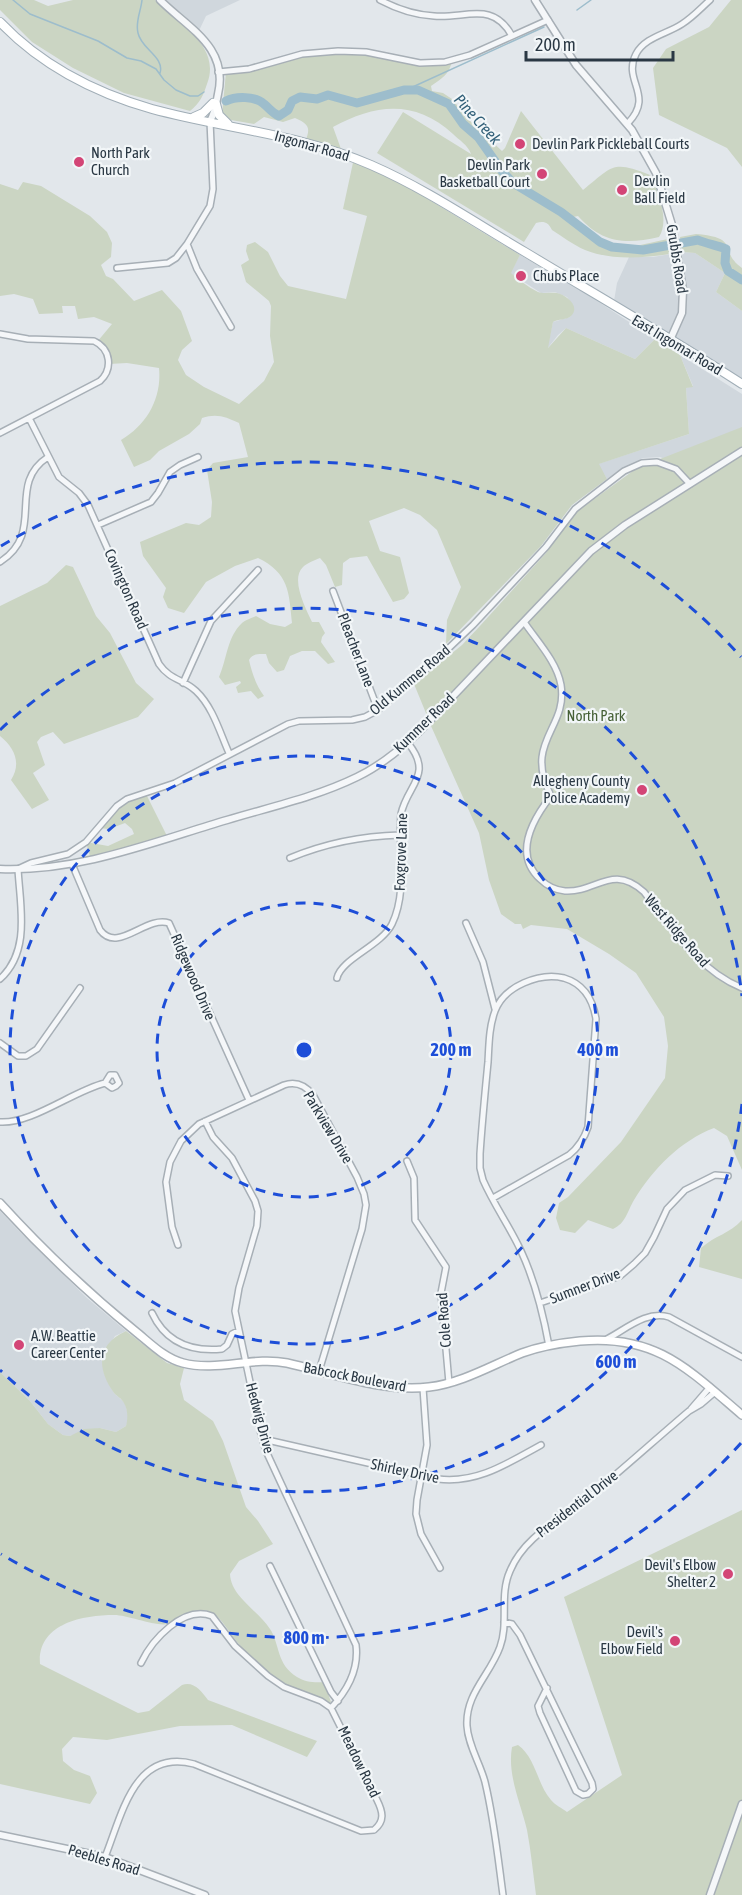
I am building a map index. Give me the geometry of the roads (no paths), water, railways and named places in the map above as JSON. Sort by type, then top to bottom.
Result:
[{"type":"main road","name":"Ingomar Road","points":[[0,22],[37,54],[78,79],[129,101],[313,144],[398,177],[437,198],[613,305]]},
{"type":"main road","points":[[193,117],[203,113],[214,103],[219,115],[230,125]]},
{"type":"main road","name":"East Ingomar Road","points":[[613,305],[742,384]]},
{"type":"main road","name":"Babcock Boulevard","points":[[0,1203],[102,1305],[162,1353],[180,1362],[195,1365],[277,1361],[389,1386],[423,1388],[449,1383],[524,1352],[549,1346],[607,1339],[631,1342],[656,1350],[681,1364],[742,1414]]},
{"type":"street","points":[[117,268],[168,263],[176,258],[210,206],[213,189],[210,121],[221,80],[217,61],[210,46],[160,0]]},
{"type":"street","points":[[380,0],[408,11],[434,16],[488,14],[503,23],[512,36]]},
{"type":"street","name":"Grubbs Road","points":[[535,0],[576,65],[628,123],[656,173],[676,238],[684,305],[670,340]]},
{"type":"street","points":[[628,123],[635,115],[639,105],[632,71],[639,49],[649,41],[687,21],[710,0]]},
{"type":"street","points":[[218,72],[249,69],[302,54],[338,51],[366,52],[420,63],[445,62],[470,55],[548,20]]},
{"type":"street","points":[[187,244],[197,268],[231,327]]},
{"type":"street","points":[[0,334],[28,339],[90,340],[100,344],[107,355],[109,368],[100,381],[0,433]]},
{"type":"street","name":"Covington Road","points":[[29,418],[59,477],[85,500],[159,664],[169,676],[195,690],[204,700],[230,753]]},
{"type":"street","name":"Kummer Road","points":[[0,869],[72,864],[123,852],[336,786],[364,773],[408,743],[573,570],[604,541],[742,451]]},
{"type":"street","points":[[0,562],[14,550],[21,540],[26,522],[29,478],[38,465],[48,457]]},
{"type":"street","points":[[98,525],[151,502],[170,472],[198,457]]},
{"type":"street","name":"Old Kummer Road","points":[[18,869],[31,863],[68,854],[86,842],[122,802],[132,796],[175,783],[293,722],[352,720],[365,717],[378,710],[473,625],[546,547],[575,509],[624,471],[642,463],[657,462],[676,469],[690,484]]},
{"type":"street","points":[[183,683],[211,621],[258,570]]},
{"type":"street","name":"Pleacher Lane","points":[[333,591],[378,710]]},
{"type":"street","name":"West Ridge Road","points":[[524,622],[556,671],[562,693],[541,757],[542,775],[550,796],[534,820],[527,840],[528,857],[533,872],[546,884],[562,891],[573,891],[597,882],[615,879],[634,884],[644,892],[702,963],[722,978],[742,988]]},
{"type":"street","name":"Foxgrove Lane","points":[[337,978],[339,970],[377,942],[392,924],[400,897],[402,806],[416,783],[418,769],[416,755],[408,743]]},
{"type":"street","points":[[291,858],[315,848],[342,841],[400,835]]},
{"type":"street","name":"Ridgewood Drive","points":[[72,864],[104,934],[117,939],[156,922],[166,921],[171,925],[249,1101]]},
{"type":"street","points":[[0,979],[13,964],[21,939],[18,869]]},
{"type":"street","points":[[466,923],[483,963],[495,1009],[490,1031],[480,1168],[483,1180],[526,1263],[540,1303],[549,1346]]},
{"type":"street","points":[[493,1198],[569,1155],[581,1143],[588,1127],[596,1028],[595,1011],[588,995],[574,982],[558,977],[538,978],[525,982],[509,993],[495,1009]]},
{"type":"street","points":[[0,1043],[18,1056],[30,1054],[40,1045],[80,988]]},
{"type":"street","points":[[0,1122],[11,1122],[26,1117],[105,1083]]},
{"type":"street","name":"Parkview Drive","points":[[178,1245],[166,1198],[166,1175],[172,1155],[181,1141],[194,1126],[288,1083],[306,1088],[313,1095],[364,1194],[366,1210],[319,1371]]},
{"type":"street","name":"Hedwig Drive","points":[[205,1121],[213,1137],[231,1158],[255,1201],[258,1211],[257,1226],[235,1311],[266,1451],[356,1645],[357,1666],[338,1701],[331,1708]]},
{"type":"street","name":"Cole Road","points":[[407,1161],[414,1178],[415,1220],[446,1267],[441,1301],[449,1383]]},
{"type":"street","name":"Sumner Drive","points":[[540,1303],[620,1275],[645,1253],[667,1209],[685,1190],[715,1175],[728,1176]]},
{"type":"street","points":[[152,1313],[166,1334],[177,1343],[191,1348],[222,1349],[227,1345],[232,1334],[238,1331]]},
{"type":"street","points":[[607,1339],[642,1319],[660,1315],[669,1317],[742,1357]]},
{"type":"street","points":[[423,1388],[427,1445],[417,1500],[417,1523],[440,1568]]},
{"type":"street","name":"Presidential Drive","points":[[503,1895],[486,1785],[468,1735],[467,1718],[472,1698],[500,1647],[509,1572],[532,1540],[545,1527],[590,1497],[712,1390]]},
{"type":"street","name":"Shirley Drive","points":[[263,1439],[422,1476],[454,1481],[476,1478],[541,1445]]},
{"type":"street","points":[[270,1566],[331,1692],[338,1701]]},
{"type":"street","name":"Meadow Road","points":[[105,1857],[129,1797],[139,1779],[152,1768],[177,1761],[194,1764],[361,1831],[375,1830],[382,1819],[382,1810],[331,1708],[321,1701],[284,1687],[268,1676],[235,1646],[215,1618],[206,1614],[194,1615],[174,1624],[157,1638],[145,1654],[141,1664]]},
{"type":"street","points":[[504,1622],[516,1628],[547,1688],[592,1783],[593,1789],[588,1794],[576,1791],[540,1713],[538,1706],[547,1688]]},
{"type":"street","points":[[710,1895],[742,1804]]},
{"type":"street","name":"Peebles Road","points":[[0,1835],[105,1857],[197,1894],[205,1895]]},
{"type":"waterway","name":"Pine Creek","points":[[13,0],[30,14],[98,41],[127,58],[141,61],[156,69],[176,90],[190,96],[198,96],[204,92]]},
{"type":"waterway","points":[[142,0],[137,29],[143,44],[159,62],[160,73]]},
{"type":"waterway","points":[[577,10],[591,0]]},
{"type":"waterway","points":[[406,90],[544,27]]},
{"type":"waterway","name":"Pine Creek","points":[[226,101],[240,98],[256,99],[279,116],[288,110],[292,101],[300,97],[317,99],[328,95],[357,103],[404,90],[418,90],[449,104],[513,183],[561,212],[600,242],[612,247],[643,250],[698,240],[726,249],[725,263],[728,271],[742,280]]},
{"type":"place","name":"Devlin Park Pickleball Courts","points":[[520,144]]},
{"type":"place","name":"North Park Church","points":[[79,162]]},
{"type":"place","name":"Devlin Park Basketball Court","points":[[542,174]]},
{"type":"place","name":"Devlin Ball Field","points":[[622,190]]},
{"type":"place","name":"Chubs Place","points":[[521,276]]},
{"type":"place","name":"Allegheny County Police Academy","points":[[642,790]]},
{"type":"place","name":"A.W. Beattie Career Center","points":[[19,1345]]},
{"type":"place","name":"Devil's Elbow Shelter 2","points":[[728,1574]]},
{"type":"place","name":"Devil's Elbow Field","points":[[675,1641]]},
{"type":"park label","name":"North Park","points":[[596,716]]}]
